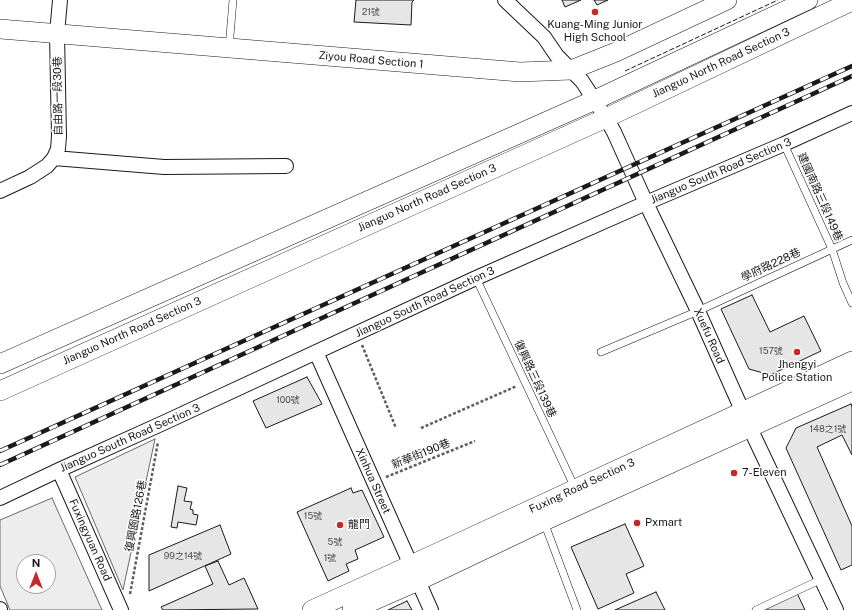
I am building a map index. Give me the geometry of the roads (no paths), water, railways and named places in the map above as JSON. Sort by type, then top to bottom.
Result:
[{"type":"street","name":"自由路一段30巷","points":[[54,158],[58,149],[59,136],[57,34],[60,0]]},
{"type":"street","name":"Xuefu Road","points":[[505,0],[544,37],[558,56],[582,81],[614,132],[698,311],[746,420],[836,610]]},
{"type":"street","name":"Ziyou Road Section 1","points":[[0,29],[520,72],[571,70],[616,52],[728,0]]},
{"type":"street","name":"Jianguo North Road Section 3","points":[[0,364],[595,100],[808,0]]},
{"type":"street","name":"Jianguo North Road Section 3","points":[[0,391],[606,118],[852,1]]},
{"type":"street","name":"Jianguo South Road Section 3","points":[[0,498],[476,278],[852,113]]},
{"type":"street","points":[[0,191],[35,173],[46,166],[54,158],[164,167],[286,166]]},
{"type":"street","name":"Xinhua Street","points":[[316,352],[431,610]]},
{"type":"street","name":"Fuxing Road Section 3","points":[[312,610],[414,573],[544,521],[746,420],[852,361]]},
{"type":"street","name":"Fuxing Road Section 3","points":[[352,610],[414,573],[575,489],[746,420],[852,381]]},
{"type":"street","name":"Fuxingyuan Road","points":[[59,470],[121,610]]},
{"type":"lane","points":[[229,48],[233,0]]},
{"type":"lane","name":"建國南路三段149巷","points":[[784,144],[832,250],[843,284],[852,303]]},
{"type":"lane","name":"學府路228巷","points":[[601,352],[698,311],[852,240]]},
{"type":"lane","name":"復興路三段139巷","points":[[476,278],[575,489]]},
{"type":"lane","points":[[544,521],[576,610]]},
{"type":"lane","points":[[756,610],[822,579]]},
{"type":"railway","points":[[0,451],[852,66]]},
{"type":"railway","points":[[0,465],[852,76]]},
{"type":"place","name":"Kuang-Ming Junior High School","points":[[595,12]]},
{"type":"place","name":"Jhengyi Police Station","points":[[797,352]]},
{"type":"place","name":"7-Eleven","points":[[734,473]]},
{"type":"place","name":"Pxmart","points":[[637,523]]},
{"type":"place","name":"龍門","points":[[340,525]]}]
